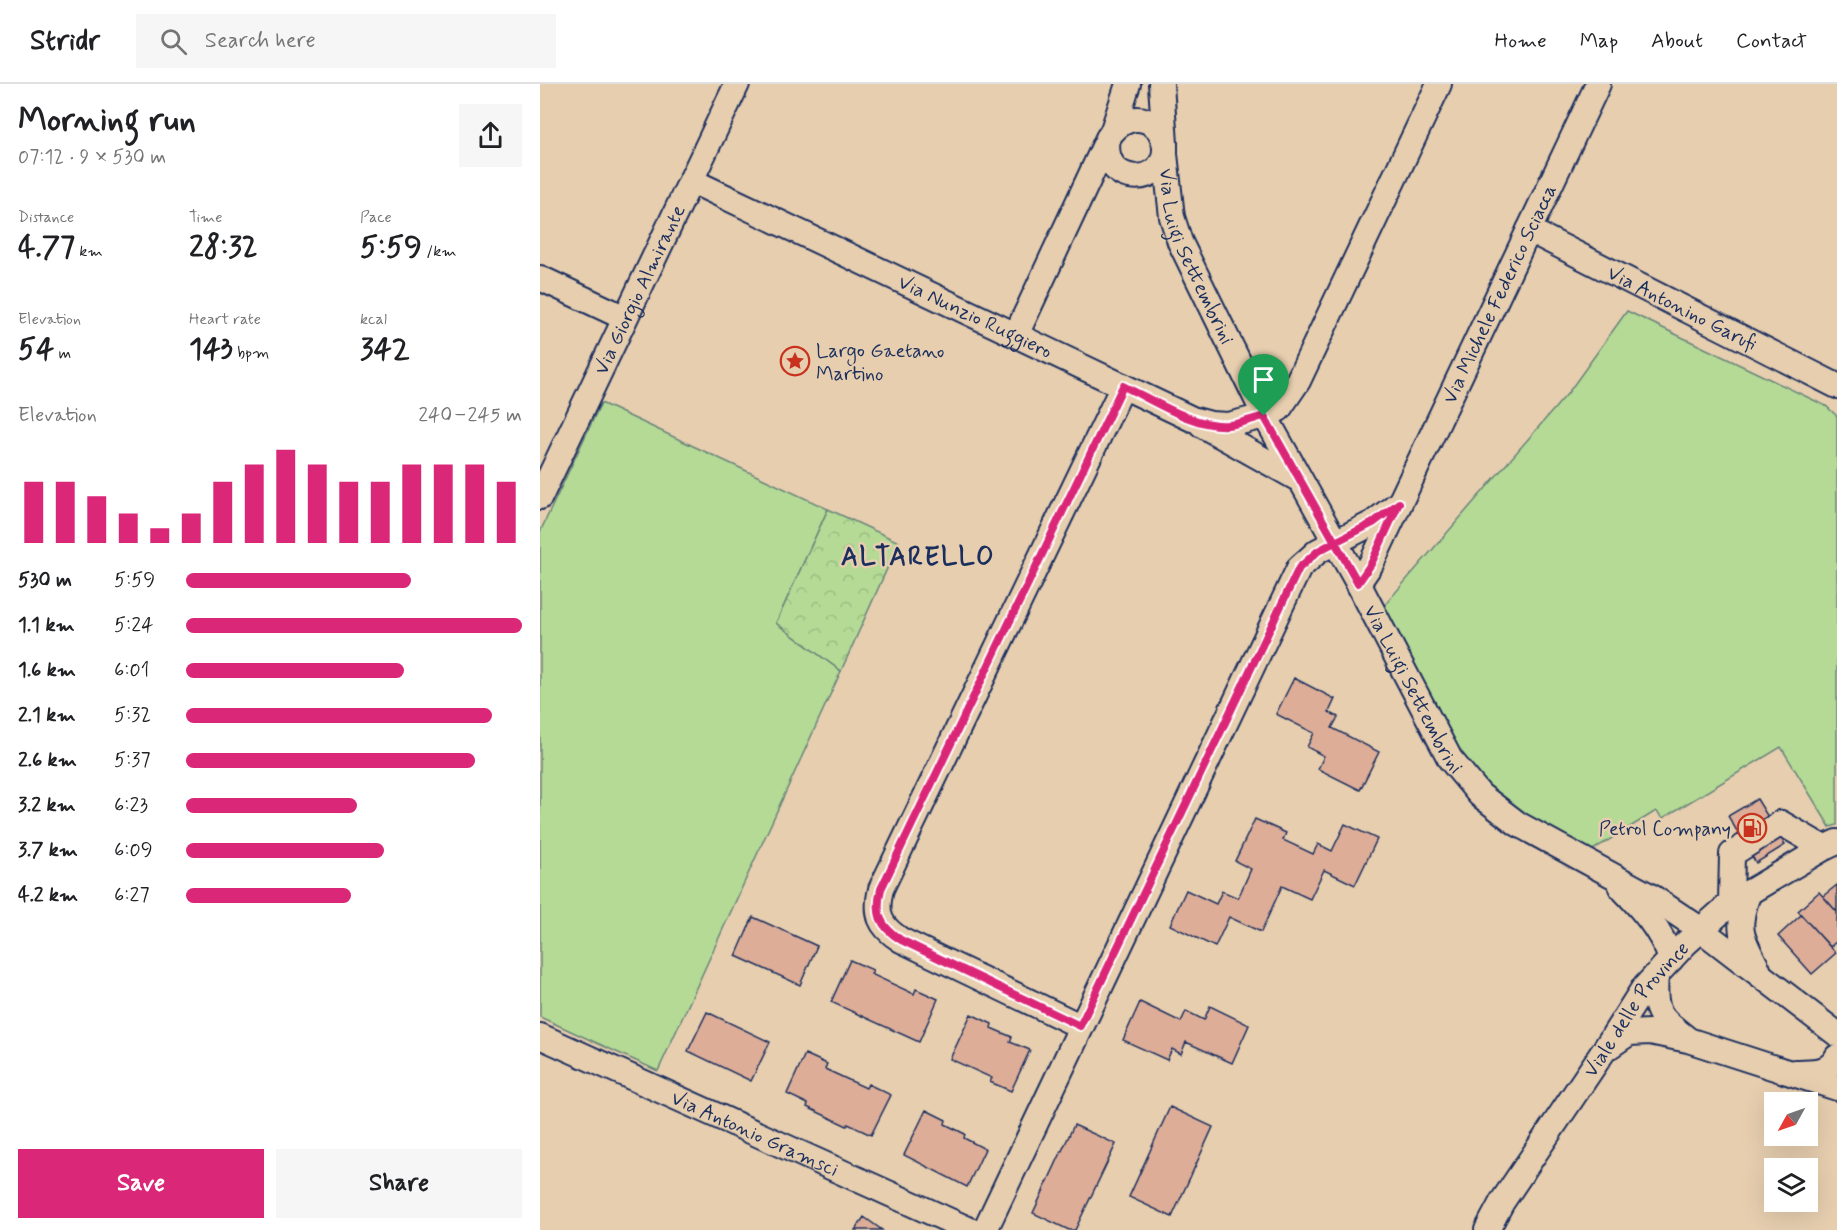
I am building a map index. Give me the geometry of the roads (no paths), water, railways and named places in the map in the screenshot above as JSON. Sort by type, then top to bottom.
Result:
[{"type":"street","name":"Via Giorgio Almirante","points":[[540,497],[737,84]]},
{"type":"street","points":[[1016,334],[1110,134],[1120,123],[1129,120],[1138,119],[1148,122],[1162,135],[1165,149],[1161,163],[1155,170],[1138,178],[1128,176],[1112,166],[1108,157],[1106,148],[1110,134],[1128,84]]},
{"type":"street","name":"Via Luigi Settembrini","points":[[1161,84],[1172,217],[1180,242],[1264,416],[1358,583],[1450,759],[1465,779],[1498,811],[1653,897],[1700,929]]},
{"type":"street","points":[[1264,416],[1279,409],[1298,381],[1440,84]]},
{"type":"street","name":"Via Michele Federico Sciacca","points":[[1358,583],[1371,564],[1598,84]]},
{"type":"street","name":"Via Nunzio Ruggiero","points":[[692,180],[1192,419],[1211,424],[1228,425],[1264,416]]},
{"type":"street","name":"Via Antonino Garufi","points":[[1529,230],[1837,386]]},
{"type":"street","points":[[540,278],[624,318]]},
{"type":"street","points":[[1080,1026],[901,940],[889,932],[881,920],[877,906],[881,889],[1123,386]]},
{"type":"street","points":[[1192,419],[1300,480]]},
{"type":"street","points":[[985,1230],[1295,574],[1305,561],[1318,551],[1373,523],[1399,503]]},
{"type":"street","points":[[1761,975],[1741,938],[1742,911],[1732,854],[1781,823],[1831,845]]},
{"type":"street","name":"Viale delle Province","points":[[1487,1230],[1502,1202],[1638,997],[1663,967],[1700,929],[1740,898],[1831,845]]},
{"type":"street","points":[[1603,868],[1640,907],[1664,939],[1663,967],[1654,996],[1656,1008],[1666,1023],[1688,1040]]},
{"type":"street","points":[[1700,929],[1837,1034]]},
{"type":"street","points":[[1605,1049],[1629,1033],[1650,1032],[1688,1040],[1837,1088]]},
{"type":"street","name":"Via Antonio Gramsci","points":[[540,1036],[970,1230]]},
{"type":"street","points":[[1784,1072],[1821,1071],[1833,1065],[1837,1057]]},
{"type":"place","name":"Largo Gaetano Martino","points":[[795,361]]},
{"type":"place","name":"Petrol Company","points":[[1752,828]]},
{"type":"district","name":"ALTARELLO","points":[[918,556]]}]
